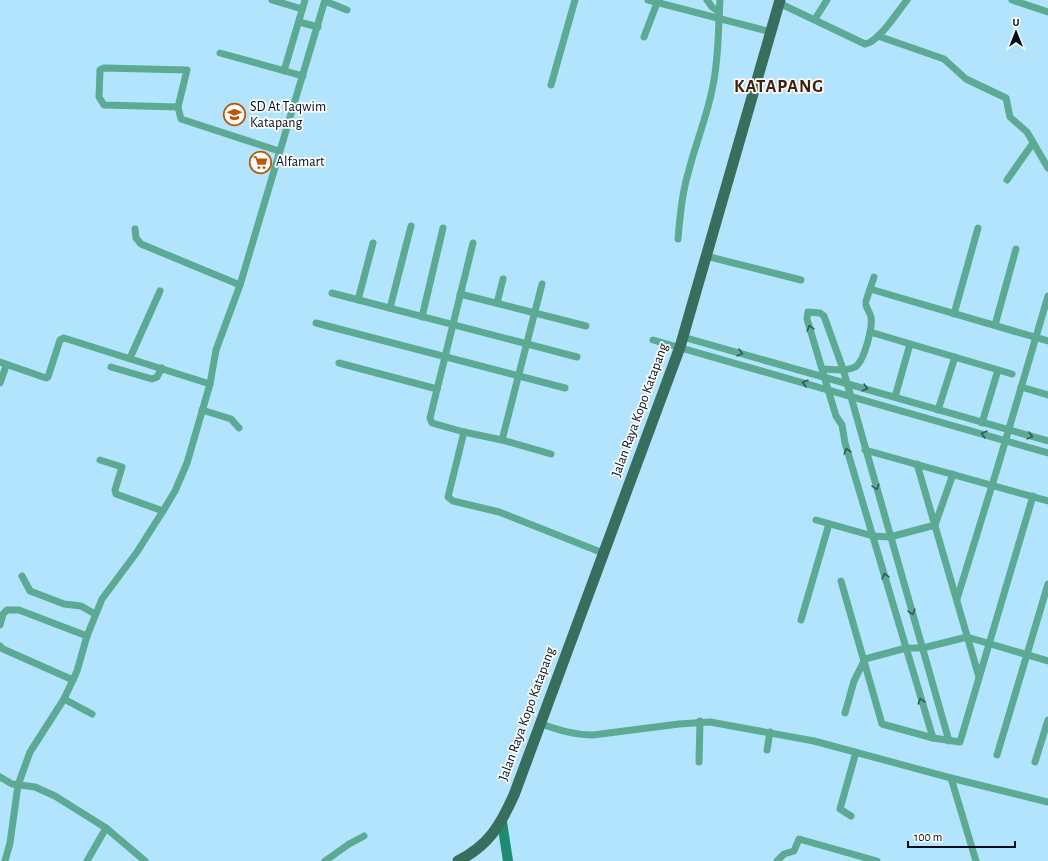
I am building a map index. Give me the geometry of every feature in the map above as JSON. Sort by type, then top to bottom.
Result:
[{"type":"main road","name":"Jalan Raya Kopo Katapang","points":[[458,861],[480,848],[502,822],[540,723],[681,342],[780,2]]},
{"type":"main road","points":[[502,822],[508,861]]},
{"type":"main road","points":[[489,838],[496,838],[505,843]]},
{"type":"street","points":[[272,0],[302,9]]},
{"type":"street","points":[[284,71],[305,0]]},
{"type":"street","points":[[552,85],[575,0]]},
{"type":"street","points":[[648,0],[719,15],[771,32]]},
{"type":"street","points":[[707,0],[719,15]]},
{"type":"street","points":[[678,239],[683,196],[688,171],[713,86],[719,50],[720,0]]},
{"type":"street","points":[[815,19],[827,0]]},
{"type":"street","points":[[780,2],[865,44],[870,43],[878,36],[906,0]]},
{"type":"street","points":[[1012,0],[1048,12]]},
{"type":"street","points":[[5,861],[18,789],[30,752],[64,699],[73,680],[95,614],[109,587],[137,552],[174,491],[187,463],[210,384],[216,350],[240,285],[325,1],[346,10]]},
{"type":"street","points":[[644,38],[657,3]]},
{"type":"street","points":[[299,22],[318,27]]},
{"type":"street","points":[[878,36],[944,59],[966,79],[1006,98],[1009,104],[1010,117],[1027,132],[1048,168]]},
{"type":"street","points":[[220,53],[303,76]]},
{"type":"street","points":[[178,107],[104,105],[99,97],[100,70],[104,68],[187,70],[178,107],[181,119],[279,151]]},
{"type":"street","points":[[1006,180],[1033,143]]},
{"type":"street","points":[[390,308],[411,226]]},
{"type":"street","points":[[422,316],[443,228]]},
{"type":"street","points":[[954,314],[978,228]]},
{"type":"street","points":[[135,229],[136,238],[141,244],[240,285]]},
{"type":"street","points":[[358,300],[373,243]]},
{"type":"street","points":[[473,243],[430,421],[464,432],[502,440],[551,454]]},
{"type":"street","points":[[995,325],[1016,249]]},
{"type":"street","points":[[706,256],[801,280]]},
{"type":"street","points":[[823,369],[843,369],[856,366],[864,353],[870,332],[871,316],[866,303],[874,277]]},
{"type":"street","points":[[498,303],[503,279]]},
{"type":"street","points":[[502,440],[542,284]]},
{"type":"street","points":[[870,289],[1036,338],[1048,340]]},
{"type":"street","points":[[130,358],[160,291]]},
{"type":"street","points":[[332,294],[577,357]]},
{"type":"street","points":[[460,294],[586,326]]},
{"type":"street","points":[[957,598],[1006,440],[1048,296]]},
{"type":"street","points":[[933,738],[845,443],[842,425],[836,416],[830,390],[807,320],[808,312],[820,313],[824,316],[843,369],[949,741]]},
{"type":"street","points":[[316,323],[565,388]]},
{"type":"street","points":[[870,332],[1012,374]]},
{"type":"street","points":[[0,383],[3,364],[46,378],[60,340],[64,338],[210,384]]},
{"type":"street","points":[[653,340],[681,342],[826,377],[1048,441]]},
{"type":"street","points":[[681,342],[830,390],[1048,453]]},
{"type":"street","points":[[895,397],[910,344]]},
{"type":"street","points":[[938,410],[955,357]]},
{"type":"street","points":[[338,363],[437,389]]},
{"type":"street","points":[[111,367],[152,379],[157,377],[162,368]]},
{"type":"street","points":[[982,423],[998,370]]},
{"type":"street","points":[[1021,387],[1048,395]]},
{"type":"street","points":[[202,410],[232,419],[239,428]]},
{"type":"street","points":[[464,432],[448,497],[449,500],[499,512],[603,553]]},
{"type":"street","points":[[865,450],[1048,501]]},
{"type":"street","points":[[100,460],[122,467],[115,490],[116,494],[162,511]]},
{"type":"street","points":[[917,464],[979,678]]},
{"type":"street","points":[[935,525],[953,474]]},
{"type":"street","points":[[841,581],[865,659],[882,724],[933,738],[949,741],[961,740],[1033,496]]},
{"type":"street","points":[[816,520],[873,536],[890,537],[935,525]]},
{"type":"street","points":[[801,620],[829,524]]},
{"type":"street","points":[[22,576],[30,591],[64,604],[81,606],[95,614]]},
{"type":"street","points":[[997,756],[1048,584]]},
{"type":"street","points":[[0,625],[2,614],[7,610],[19,610],[87,636]]},
{"type":"street","points":[[845,713],[854,680],[865,659],[906,648],[922,648],[967,637],[1048,660]]},
{"type":"street","points":[[0,646],[2,649],[73,680]]},
{"type":"street","points":[[64,699],[92,714]]},
{"type":"street","points":[[1036,762],[1048,720]]},
{"type":"street","points":[[540,723],[571,734],[593,735],[700,721],[747,727],[814,741],[951,778],[1048,802]]},
{"type":"street","points":[[699,762],[700,721]]},
{"type":"street","points":[[767,750],[770,732]]},
{"type":"street","points":[[851,816],[840,809],[856,752]]},
{"type":"street","points":[[0,777],[18,789],[35,787],[45,790],[145,861]]},
{"type":"street","points":[[951,778],[974,859]]},
{"type":"street","points":[[87,861],[103,832]]},
{"type":"street","points":[[326,861],[349,844],[364,836]]},
{"type":"street","points":[[777,861],[784,854],[794,851],[799,839],[878,861]]},
{"type":"place","name":"SD At Taqwim Katapang","points":[[235,115]]},
{"type":"place","name":"Alfamart","points":[[261,162]]},
{"type":"district","name":"KATAPANG","points":[[779,87]]}]
